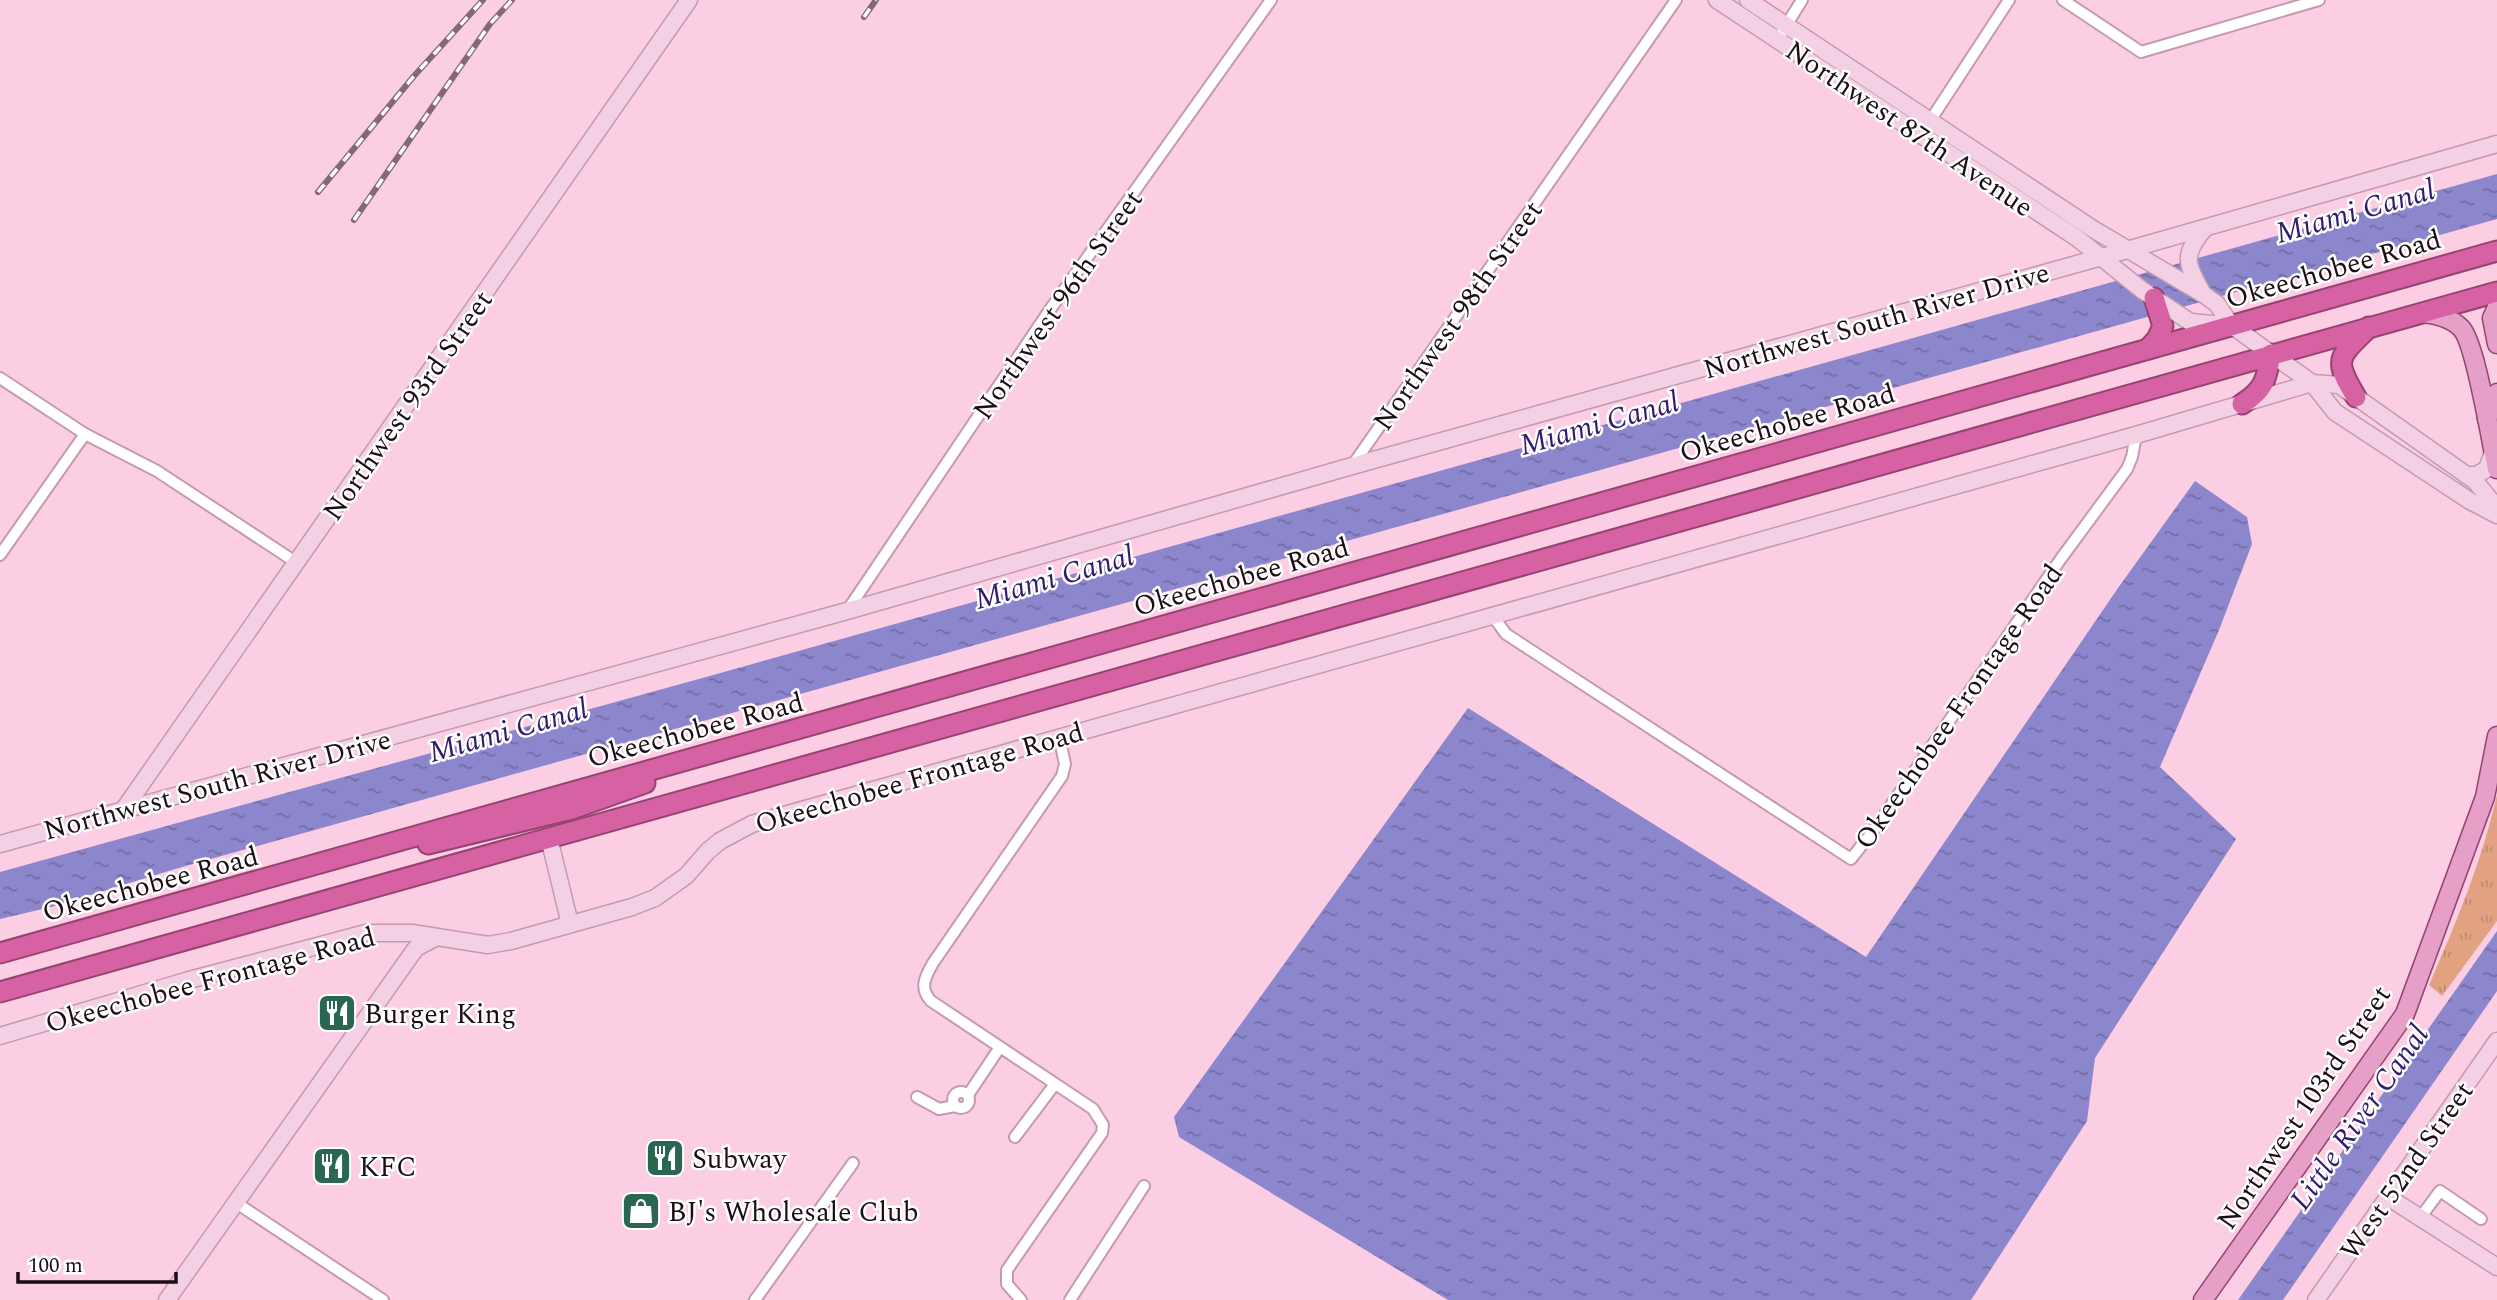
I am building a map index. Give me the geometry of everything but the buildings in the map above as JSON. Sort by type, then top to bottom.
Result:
[{"type":"highway","name":"Okeechobee Road","points":[[0,953],[2497,251]]},
{"type":"highway","points":[[0,992],[2497,292]]},
{"type":"highway","points":[[2148,349],[2161,332],[2169,315],[2154,298]]},
{"type":"highway","points":[[2356,397],[2343,375],[2341,362],[2347,349],[2370,327]]},
{"type":"highway","points":[[2242,404],[2263,387],[2272,354]]},
{"type":"highway","points":[[294,872],[510,826],[572,809],[767,739]]},
{"type":"highway","points":[[549,838],[559,817],[572,809]]},
{"type":"highway","points":[[510,826],[531,827],[549,838]]},
{"type":"main road","points":[[2497,307],[2492,318],[2497,344]]},
{"type":"main road","points":[[2418,313],[2448,318],[2464,332],[2476,367],[2495,460]]},
{"type":"main road","points":[[2487,419],[2497,393]]},
{"type":"main road","name":"Northwest 103rd Street","points":[[2203,1300],[2405,1014],[2485,797],[2497,736]]},
{"type":"street","name":"Northwest 93rd Street","points":[[124,810],[689,0]]},
{"type":"street","name":"Northwest 96th Street","points":[[847,611],[1049,310],[1271,0]]},
{"type":"street","name":"Northwest 98th Street","points":[[1352,466],[1676,0]]},
{"type":"street","name":"Northwest 87th Avenue","points":[[1717,0],[2067,232],[2154,298]]},
{"type":"street","name":"Northwest 87th Avenue","points":[[1748,0],[2127,250],[2161,267],[2203,294],[2217,304],[2231,325]]},
{"type":"street","points":[[1777,40],[1802,0]]},
{"type":"street","points":[[1930,121],[2010,0]]},
{"type":"street","points":[[2063,0],[2141,52],[2319,0]]},
{"type":"street","name":"Northwest South River Drive","points":[[0,844],[847,611],[2497,144]]},
{"type":"street","points":[[2203,294],[2190,271],[2187,259],[2191,245],[2205,228]]},
{"type":"street","points":[[2058,270],[2070,252],[2067,232]]},
{"type":"street","points":[[2169,315],[2190,322],[2231,325],[2312,383],[2335,412],[2497,516]]},
{"type":"street","points":[[0,377],[85,433],[157,471],[296,563]]},
{"type":"street","points":[[2312,383],[2339,385],[2475,481],[2497,508]]},
{"type":"street","name":"Okeechobee Frontage Road","points":[[0,1036],[260,960],[366,933],[412,933],[488,945],[570,925],[656,898],[686,876],[720,842],[752,824],[2136,435],[2312,383]]},
{"type":"street","points":[[0,555],[85,433]]},
{"type":"street","name":"Okeechobee Frontage Road","points":[[1492,615],[1506,634],[1851,859],[2126,469],[2132,457],[2136,435]]},
{"type":"street","points":[[2390,448],[2396,445],[2411,446],[2447,461]]},
{"type":"street","points":[[2466,475],[2476,475],[2487,469],[2495,460]]},
{"type":"street","points":[[1021,1300],[1007,1284],[1007,1270],[1102,1133],[1103,1125],[1093,1109],[931,1001],[923,989],[933,963],[1062,776],[1065,764],[1059,736]]},
{"type":"street","points":[[549,838],[570,925]]},
{"type":"street","points":[[382,932],[401,946],[400,970]]},
{"type":"street","points":[[167,1300],[416,948],[437,937]]},
{"type":"street","name":"West 52nd Street","points":[[2323,1297],[2388,1197],[2497,1041]]},
{"type":"street","points":[[917,1097],[943,1110],[967,1106],[970,1102],[968,1095],[1000,1047]]},
{"type":"street","points":[[1015,1137],[1055,1084]]},
{"type":"street","points":[[755,1300],[853,1163]]},
{"type":"street","points":[[1070,1300],[1144,1186]]},
{"type":"street","points":[[2420,1218],[2440,1191],[2481,1219]]},
{"type":"street","points":[[2388,1197],[2497,1267]]},
{"type":"street","points":[[235,1202],[383,1300]]},
{"type":"green space","points":[[2497,795],[2497,921],[2442,996],[2429,985],[2476,868]]},
{"type":"water","points":[[2497,174],[2497,219],[175,869],[51,907],[0,919],[0,872],[706,677]]},
{"type":"water","points":[[2195,481],[2247,517],[2252,544],[2219,630],[2160,767],[2236,839],[2095,1058],[2087,1121],[1971,1300],[1448,1300],[1179,1137],[1174,1117],[1468,708],[1866,957],[2118,588]]},
{"type":"water","points":[[2497,931],[2497,991],[2283,1300],[2238,1300]]},
{"type":"railway","points":[[318,192],[414,76],[483,0]]},
{"type":"railway","points":[[354,220],[490,24],[512,0]]},
{"type":"railway","points":[[864,17],[876,0]]},
{"type":"place","name":"Burger King","points":[[337,1013]]},
{"type":"place","name":"Subway","points":[[665,1158]]},
{"type":"place","name":"KFC","points":[[332,1166]]},
{"type":"place","name":"BJ's Wholesale Club","points":[[641,1211]]},
{"type":"water label","name":"Miami Canal","points":[[2355,211]]},
{"type":"water label","name":"Miami Canal","points":[[1599,423]]},
{"type":"water label","name":"Miami Canal","points":[[1054,577]]},
{"type":"water label","name":"Miami Canal","points":[[508,730]]},
{"type":"water label","name":"Little River Canal","points":[[2359,1117]]}]
